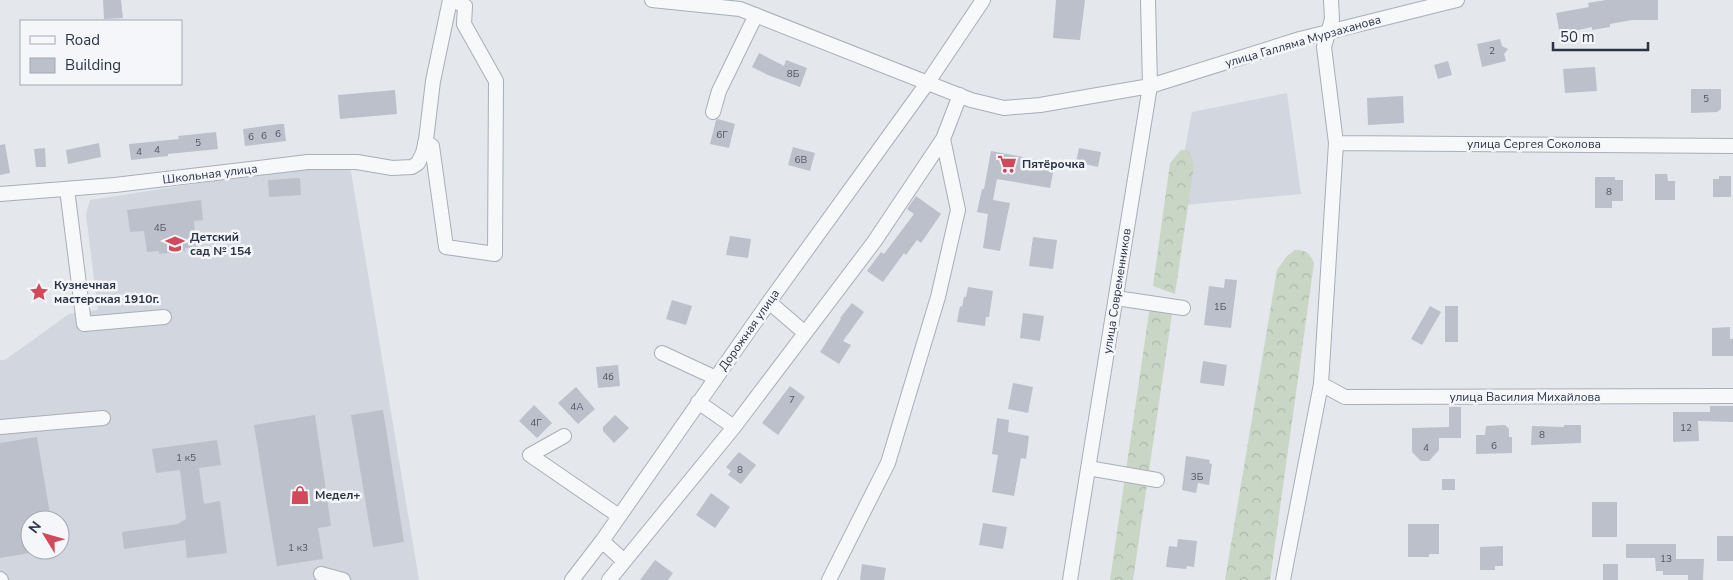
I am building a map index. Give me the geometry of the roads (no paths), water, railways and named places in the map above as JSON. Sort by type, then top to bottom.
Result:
[{"type":"street","points":[[451,0],[465,6],[464,24],[496,81],[495,254],[446,247],[432,146],[425,143],[433,81],[451,0]]},
{"type":"street","name":"улица Галляма Мурзаханова","points":[[652,0],[741,5],[756,16],[971,100],[1004,108],[1040,105],[1150,86],[1300,39],[1457,0]]},
{"type":"street","name":"Дорожная улица","points":[[572,580],[602,541],[769,302],[928,82],[983,0]]},
{"type":"street","name":"улица Современников","points":[[1070,580],[1150,86],[1148,0]]},
{"type":"street","points":[[1283,580],[1321,384],[1336,143],[1324,47],[1332,18],[1331,0]]},
{"type":"street","points":[[713,112],[719,91],[756,16]]},
{"type":"street","points":[[609,580],[734,427],[874,242],[943,139],[960,95]]},
{"type":"street","points":[[829,580],[888,463],[938,297],[958,210],[943,139]]},
{"type":"street","name":"Школьная улица","points":[[0,194],[115,185],[308,162],[357,162],[392,168],[412,167],[418,163],[425,143]]},
{"type":"street","name":"улица Сергея Соколова","points":[[1336,143],[1733,146]]},
{"type":"street","points":[[67,189],[84,324],[164,316]]},
{"type":"street","points":[[1116,298],[1183,308]]},
{"type":"street","points":[[769,302],[805,333]]},
{"type":"street","points":[[662,353],[716,378]]},
{"type":"street","name":"улица Василия Михайлова","points":[[1321,384],[1345,398],[1733,396]]},
{"type":"street","points":[[698,402],[734,427]]},
{"type":"street","points":[[0,427],[103,418]]},
{"type":"street","points":[[564,436],[530,455],[619,516]]},
{"type":"street","points":[[1088,468],[1157,480]]},
{"type":"street","points":[[602,541],[624,561]]},
{"type":"street","points":[[321,574],[343,580]]},
{"type":"place","name":"Пятёрочка","points":[[1007,164]]},
{"type":"place","name":"Детский сад № 154","points":[[175,244]]},
{"type":"place","name":"Кузнечная мастерская 1910г.","points":[[39,292]]},
{"type":"place","name":"Медел+","points":[[300,495]]}]
